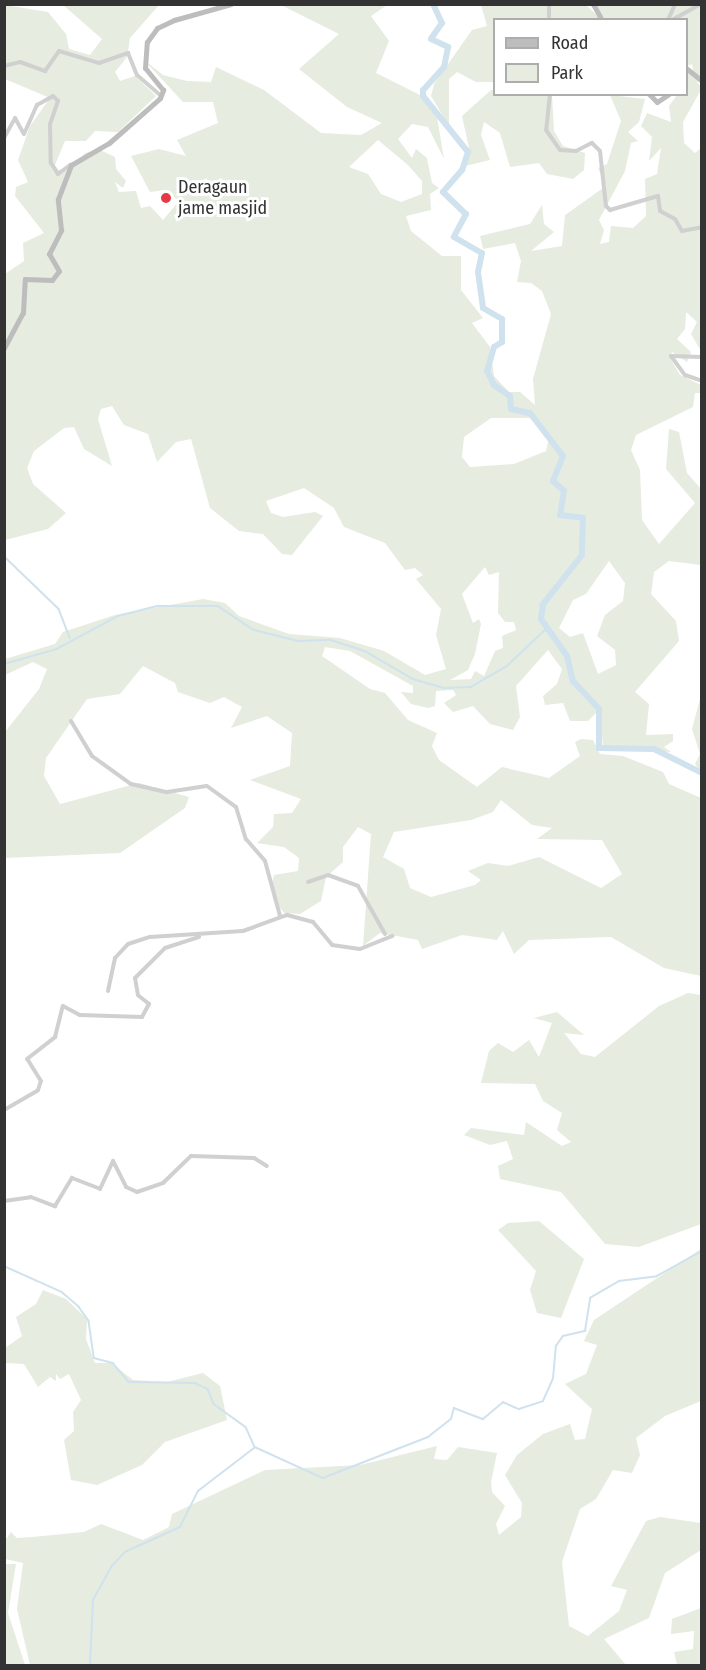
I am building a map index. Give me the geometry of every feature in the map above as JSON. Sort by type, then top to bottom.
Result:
[{"type":"main road","points":[[4,348],[23,312],[25,279],[52,280],[59,271],[49,254],[61,230],[58,199],[71,165],[109,143],[161,96],[163,90],[143,61],[157,28],[231,4]]},
{"type":"main road","points":[[593,4],[601,18]]},
{"type":"main road","points":[[688,69],[702,81]]},
{"type":"main road","points":[[652,96],[657,102],[666,96]]},
{"type":"street","points":[[669,18],[675,4]]},
{"type":"street","points":[[676,18],[701,4]]},
{"type":"street","points":[[4,66],[20,62],[45,71],[59,51],[99,63],[128,53],[136,75],[161,96]]},
{"type":"street","points":[[4,138],[15,118],[24,134],[37,105],[53,96],[58,101],[50,124],[51,163],[58,174],[71,165]]},
{"type":"street","points":[[550,96],[546,130],[560,150],[576,151],[592,143],[600,152],[606,206],[610,210],[658,196],[660,211],[675,219],[682,231],[702,227]]},
{"type":"street","points":[[702,357],[671,356],[685,375],[702,381]]},
{"type":"street","points":[[71,721],[93,756],[131,784],[167,792],[207,786],[233,805],[246,839],[265,861],[280,916]]},
{"type":"street","points":[[308,882],[328,875],[358,886],[385,934],[392,936]]},
{"type":"street","points":[[108,991],[115,958],[128,944],[150,937],[199,937],[260,928],[280,916],[314,922],[332,945],[360,950],[385,934]]},
{"type":"street","points":[[4,1110],[38,1090],[41,1081],[27,1059],[56,1037],[63,1006],[80,1015],[142,1017],[148,1004],[138,995],[135,978],[165,948],[199,937]]},
{"type":"street","points":[[4,1201],[31,1197],[55,1206],[72,1178],[100,1189],[114,1161],[126,1187],[137,1192],[163,1183],[191,1156],[254,1158],[267,1166]]},
{"type":"green space","points":[[5,5],[48,12],[66,34],[69,49],[90,55],[102,39],[63,5],[159,5],[130,38],[127,57],[115,72],[120,81],[135,76],[156,96],[118,132],[95,131],[86,141],[65,141],[55,165],[58,170],[73,167],[85,153],[100,150],[115,157],[116,169],[126,181],[123,188],[115,182],[119,192],[136,191],[141,208],[150,206],[163,220],[179,201],[165,190],[150,192],[131,156],[159,149],[186,156],[177,140],[218,123],[213,102],[183,102],[144,60],[163,75],[187,81],[211,82],[216,67],[264,90],[321,133],[361,135],[382,123],[347,107],[299,69],[339,34],[281,5],[387,5],[371,16],[389,41],[376,73],[420,95],[436,111],[444,159],[428,127],[412,124],[398,139],[412,158],[416,149],[427,158],[432,183],[439,188],[430,194],[431,210],[406,216],[411,231],[442,256],[461,256],[461,290],[483,318],[472,323],[490,347],[494,376],[509,392],[520,392],[535,405],[533,379],[551,314],[542,291],[531,283],[517,282],[521,261],[515,243],[483,249],[480,236],[530,224],[542,205],[544,224],[554,232],[531,251],[562,246],[565,215],[606,186],[598,168],[607,164],[621,121],[610,96],[645,99],[639,122],[628,132],[638,141],[631,143],[625,171],[599,220],[604,230],[600,244],[609,242],[611,226],[633,228],[646,216],[645,179],[657,174],[661,148],[649,161],[652,137],[641,126],[647,113],[671,122],[669,106],[676,96],[688,96],[688,71],[702,88],[683,122],[684,143],[695,153],[701,148],[701,351],[691,334],[697,322],[686,312],[685,329],[677,339],[691,352],[687,362],[672,352],[670,358],[680,375],[701,385],[701,393],[695,393],[693,407],[636,435],[631,450],[640,470],[642,520],[659,544],[695,503],[666,469],[669,429],[679,432],[687,473],[701,489],[701,565],[669,561],[654,572],[651,594],[676,621],[679,641],[635,692],[649,704],[646,735],[673,734],[673,741],[664,747],[671,752],[603,748],[600,709],[588,721],[570,721],[563,703],[545,705],[543,696],[557,684],[562,669],[548,650],[516,686],[520,717],[513,730],[490,724],[473,706],[453,712],[444,703],[456,695],[453,690],[436,691],[435,706],[428,708],[411,704],[401,692],[413,693],[413,686],[350,651],[325,647],[322,656],[370,689],[385,693],[408,720],[437,733],[432,746],[439,760],[477,787],[502,767],[549,778],[580,756],[575,742],[581,739],[593,740],[600,754],[623,756],[663,772],[669,784],[701,798],[701,976],[664,968],[611,937],[529,940],[514,954],[503,931],[497,940],[462,935],[422,949],[418,940],[380,933],[363,946],[371,834],[358,827],[343,847],[343,862],[326,877],[321,901],[300,914],[284,913],[273,899],[274,875],[298,871],[299,858],[284,847],[257,843],[273,827],[274,814],[292,813],[301,799],[250,780],[290,766],[292,733],[267,716],[231,728],[242,707],[224,697],[210,703],[178,692],[175,683],[143,666],[120,694],[87,699],[46,758],[44,776],[60,804],[139,783],[189,797],[185,808],[120,853],[5,858],[5,732],[39,689],[47,669],[33,662],[5,675],[5,659],[55,644],[63,632],[115,615],[203,599],[225,603],[239,616],[289,634],[340,638],[384,651],[425,675],[446,669],[436,635],[441,609],[416,579],[423,575],[415,568],[405,570],[385,543],[344,527],[334,508],[304,488],[266,501],[271,513],[283,517],[315,512],[323,516],[292,555],[282,554],[263,534],[239,531],[210,508],[191,439],[176,442],[157,462],[148,434],[124,425],[112,406],[101,409],[98,419],[112,466],[84,449],[74,427],[64,428],[34,451],[27,468],[33,484],[66,513],[48,529],[5,540],[5,274],[24,261],[23,243],[44,233],[15,196],[16,187],[28,182],[18,160],[30,126],[50,98],[5,79]],"holes":[[[378,140],[408,165],[422,181],[422,194],[401,202],[381,194],[368,174],[349,167]],[[491,418],[530,418],[549,438],[546,451],[514,464],[470,467],[462,457],[464,437]],[[609,561],[625,583],[623,601],[605,615],[597,636],[615,650],[616,665],[598,674],[583,633],[570,637],[559,628],[573,600],[586,594]],[[485,567],[489,575],[499,572],[498,613],[505,622],[514,622],[516,630],[502,636],[503,648],[495,651],[484,676],[475,671],[471,679],[450,680],[468,670],[475,654],[481,624],[479,619],[473,623],[462,594]],[[501,800],[532,825],[552,828],[537,839],[602,840],[622,874],[601,888],[539,857],[508,866],[488,863],[468,871],[481,880],[475,885],[431,897],[410,888],[404,869],[383,857],[394,832],[471,820],[493,812]]]},
{"type":"green space","points":[[481,5],[586,5],[600,18],[493,18],[493,82],[476,82],[457,72],[449,79],[449,126],[431,96],[434,84],[472,30],[487,26]]},
{"type":"green space","points":[[590,5],[701,5],[701,81],[695,82],[692,64],[688,66],[688,18],[604,18]]},
{"type":"green space","points":[[491,90],[493,90],[493,96],[552,96],[554,131],[563,146],[585,153],[584,170],[573,179],[547,174],[539,163],[510,167],[500,133],[484,122],[481,135],[490,160],[465,166],[469,148],[462,116]]},
{"type":"green space","points":[[701,695],[701,772],[695,764],[700,754],[692,729]]},
{"type":"green space","points":[[688,993],[701,995],[701,1224],[639,1247],[605,1244],[561,1192],[500,1179],[498,1166],[513,1159],[507,1141],[490,1145],[464,1135],[471,1128],[524,1135],[526,1122],[562,1146],[571,1142],[557,1130],[562,1113],[543,1101],[535,1084],[481,1083],[489,1051],[498,1043],[513,1052],[529,1040],[539,1057],[552,1023],[534,1018],[557,1012],[584,1035],[564,1033],[581,1054],[595,1057],[659,1006]]},
{"type":"green space","points":[[539,1221],[584,1259],[561,1318],[537,1313],[530,1290],[536,1271],[498,1230],[508,1223]]},
{"type":"green space","points":[[701,1249],[701,1401],[665,1416],[636,1438],[640,1455],[632,1473],[613,1470],[596,1499],[580,1509],[562,1562],[569,1626],[588,1636],[619,1611],[627,1590],[611,1586],[646,1521],[660,1517],[701,1523],[701,1550],[665,1573],[649,1618],[604,1639],[626,1665],[30,1665],[17,1609],[23,1563],[5,1559],[5,1541],[11,1532],[17,1538],[32,1537],[84,1532],[101,1524],[143,1540],[169,1527],[172,1514],[265,1470],[360,1465],[437,1446],[434,1459],[447,1460],[458,1447],[497,1453],[491,1482],[492,1492],[505,1506],[496,1524],[499,1535],[521,1517],[522,1503],[505,1475],[517,1455],[543,1434],[570,1424],[575,1440],[585,1439],[592,1409],[565,1384],[586,1374],[597,1345],[584,1341],[594,1320]]},
{"type":"green space","points":[[43,1290],[66,1299],[87,1319],[86,1339],[95,1363],[111,1363],[133,1380],[167,1382],[203,1373],[220,1386],[227,1420],[165,1442],[142,1465],[97,1485],[71,1480],[64,1440],[74,1431],[73,1412],[81,1400],[69,1374],[60,1379],[56,1374],[56,1381],[50,1377],[38,1387],[24,1364],[5,1363],[5,1348],[22,1336],[16,1317],[36,1304]]},
{"type":"green space","points":[[5,1564],[16,1564],[8,1613],[25,1665],[5,1665]]},
{"type":"green space","points":[[701,1608],[701,1665],[677,1665],[674,1652],[693,1649],[694,1631],[671,1634],[672,1619]]},
{"type":"waterway","points":[[433,4],[442,23],[431,39],[448,47],[444,67],[423,90],[423,96],[468,152],[462,170],[443,192],[466,214],[454,237],[482,253],[478,272],[483,308],[502,319],[502,342],[494,347],[487,371],[494,385],[510,396],[511,409],[530,413],[563,456],[553,481],[564,491],[560,515],[583,518],[582,555],[543,604],[541,619],[567,656],[573,681],[599,709],[599,748],[654,749],[702,773]]},
{"type":"waterway","points":[[4,556],[59,609],[70,638]]},
{"type":"waterway","points":[[4,664],[57,649],[118,616],[157,606],[218,606],[254,630],[298,641],[331,640],[365,651],[413,679],[444,688],[471,687],[507,666],[546,629]]},
{"type":"waterway","points":[[4,1266],[62,1292],[79,1307],[89,1321],[94,1358],[113,1363],[129,1382],[195,1383],[208,1389],[214,1404],[246,1427],[255,1447],[323,1478],[428,1437],[451,1419],[454,1408],[483,1419],[503,1402],[519,1409],[543,1401],[553,1379],[556,1346],[563,1336],[585,1331],[590,1298],[619,1281],[657,1276],[702,1251]]},
{"type":"waterway","points":[[90,1666],[93,1600],[112,1566],[125,1552],[180,1527],[198,1491],[254,1448]]},
{"type":"place","name":"Deragaun jame masjid","points":[[166,198]]}]
